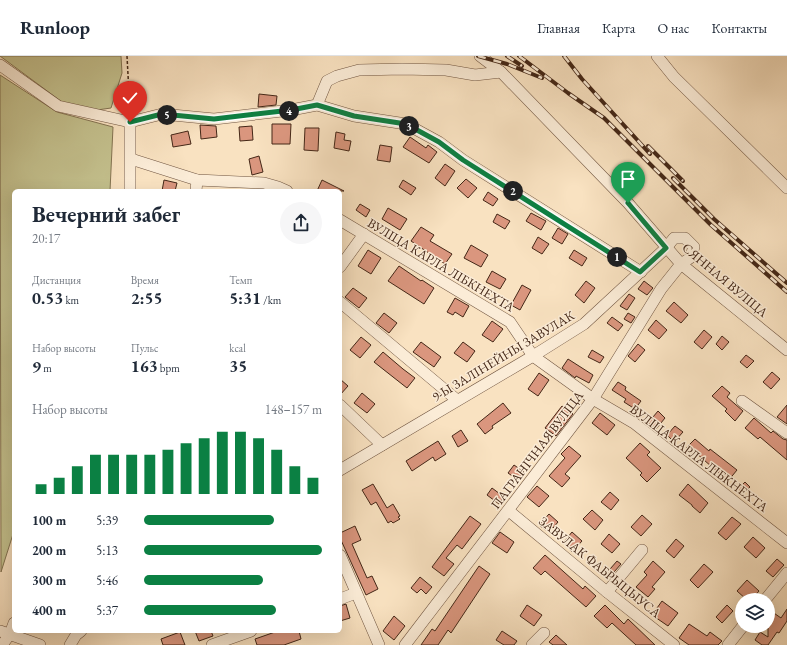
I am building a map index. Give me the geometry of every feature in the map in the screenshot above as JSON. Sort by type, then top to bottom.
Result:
[{"type":"street","name":"СЯННАЯ ВУЛІЦА","points":[[480,56],[501,72],[628,203],[681,264],[787,350]]},
{"type":"street","points":[[657,56],[674,77],[787,188]]},
{"type":"street","points":[[0,65],[58,106],[130,122],[162,114],[214,119],[291,110],[317,105],[354,116],[406,124],[439,142],[463,160],[640,272]]},
{"type":"street","points":[[317,105],[328,81],[337,76],[359,70],[446,70],[475,75],[501,72]]},
{"type":"street","points":[[130,122],[130,189]]},
{"type":"street","points":[[131,159],[196,186],[257,182],[282,189]]},
{"type":"street","name":"ВУЛІЦА КАРЛА ЛІБКНЕХТА","points":[[342,221],[510,322],[533,356],[593,399],[634,423],[787,543]]},
{"type":"street","points":[[342,264],[364,234]]},
{"type":"street","points":[[666,248],[674,238],[685,238],[694,247],[690,258],[681,264]]},
{"type":"street","name":"9-Ы ЗАЛІНЕЙНЫ ЗАВУЛАК","points":[[342,469],[533,356],[584,324],[666,248]]},
{"type":"street","name":"ПАГРАНІЧНАЯ ВУЛІЦА","points":[[405,645],[593,399],[661,289],[681,264]]},
{"type":"street","points":[[342,304],[457,400]]},
{"type":"street","points":[[742,401],[787,433]]},
{"type":"street","points":[[342,407],[382,445]]},
{"type":"street","name":"ЗАВУЛАК ФАБРЫЦЫУСА","points":[[508,510],[606,592],[674,645]]},
{"type":"street","points":[[606,592],[642,550]]},
{"type":"street","points":[[342,560],[379,645]]},
{"type":"street","points":[[771,593],[787,573]]},
{"type":"street","points":[[342,598],[356,593]]},
{"type":"street","points":[[2,645],[5,633],[12,625]]},
{"type":"street","points":[[5,633],[40,645]]},
{"type":"street","points":[[70,645],[78,633]]},
{"type":"street","points":[[212,645],[245,633]]},
{"type":"street","points":[[532,645],[544,633]]},
{"type":"street","points":[[728,645],[738,633]]},
{"type":"path","points":[[127,56],[130,122]]},
{"type":"shaded area","points":[[0,56],[121,56],[122,73],[111,108],[97,110],[62,102]]},
{"type":"shaded area","points":[[0,75],[57,112],[113,127],[110,189],[12,189],[12,537],[1,572]]},
{"type":"building","points":[[259,94],[277,96],[276,105],[258,107]]},
{"type":"building","points":[[272,124],[291,124],[290,144],[272,144]]},
{"type":"building","points":[[200,125],[216,126],[217,137],[201,139]]},
{"type":"building","points":[[252,126],[253,140],[240,141],[239,127]]},
{"type":"building","points":[[305,128],[319,128],[318,151],[304,150]]},
{"type":"building","points":[[188,131],[191,144],[173,147],[171,135]]},
{"type":"building","points":[[336,132],[345,134],[344,140],[351,141],[349,151],[334,148]]},
{"type":"building","points":[[410,137],[426,148],[428,145],[437,152],[429,163],[403,147]]},
{"type":"building","points":[[380,145],[392,147],[390,162],[377,160]]},
{"type":"building","points":[[259,156],[263,172],[252,175],[249,159]]},
{"type":"building","points":[[445,164],[455,171],[445,186],[435,178]]},
{"type":"building","points":[[466,179],[477,188],[468,198],[457,188]]},
{"type":"building","points":[[164,180],[177,183],[176,189],[162,189]]},
{"type":"building","points":[[322,180],[340,189],[318,189]]},
{"type":"building","points":[[403,180],[416,188],[411,195],[399,187]]},
{"type":"building","points":[[488,192],[498,199],[493,206],[483,200]]},
{"type":"building","points":[[360,204],[370,210],[366,217],[356,210]]},
{"type":"building","points":[[388,208],[407,219],[400,230],[382,219]]},
{"type":"building","points":[[531,213],[546,221],[541,230],[526,221]]},
{"type":"building","points":[[497,214],[510,221],[505,229],[493,222]]},
{"type":"building","points":[[421,227],[434,235],[430,241],[452,254],[445,264],[411,241]]},
{"type":"building","points":[[558,228],[568,234],[562,244],[552,238]]},
{"type":"building","points":[[538,237],[549,244],[542,254],[532,248]]},
{"type":"building","points":[[471,245],[488,255],[481,267],[464,258]]},
{"type":"building","points":[[368,250],[381,258],[371,274],[358,266]]},
{"type":"building","points":[[574,250],[587,258],[582,266],[569,258]]},
{"type":"building","points":[[399,266],[434,288],[424,304],[388,281]]},
{"type":"building","points":[[492,271],[506,279],[500,289],[486,282]]},
{"type":"building","points":[[586,281],[595,288],[584,303],[575,295]]},
{"type":"building","points":[[644,281],[653,288],[647,295],[638,289]]},
{"type":"building","points":[[522,285],[531,290],[520,310],[511,305]]},
{"type":"building","points":[[353,288],[367,298],[359,308],[345,297]]},
{"type":"building","points":[[629,294],[635,298],[627,310],[620,306]]},
{"type":"building","points":[[455,298],[469,306],[463,317],[455,312],[453,315],[447,312]]},
{"type":"building","points":[[674,302],[688,315],[681,323],[666,311]]},
{"type":"building","points":[[384,313],[397,323],[389,333],[376,323]]},
{"type":"building","points":[[628,313],[635,317],[631,323],[624,319]]},
{"type":"building","points":[[612,317],[623,325],[618,331],[607,323]]},
{"type":"building","points":[[656,320],[667,330],[659,339],[648,330]]},
{"type":"building","points":[[492,321],[503,329],[493,342],[482,335]]},
{"type":"building","points":[[704,330],[712,337],[702,349],[694,342]]},
{"type":"building","points":[[722,336],[729,342],[722,350],[716,344]]},
{"type":"building","points":[[361,337],[371,345],[360,358],[350,350]]},
{"type":"building","points":[[421,342],[441,357],[434,367],[413,352]]},
{"type":"building","points":[[463,342],[475,351],[467,362],[454,353]]},
{"type":"building","points":[[638,344],[645,350],[635,362],[628,356]]},
{"type":"building","points":[[592,350],[604,357],[600,363],[588,357]]},
{"type":"building","points":[[383,352],[415,378],[407,388],[374,362]]},
{"type":"building","points":[[746,355],[754,361],[747,368],[740,362]]},
{"type":"building","points":[[568,359],[593,375],[589,383],[576,376],[575,378],[562,368]]},
{"type":"building","points":[[772,372],[780,379],[771,389],[763,382]]},
{"type":"building","points":[[539,373],[549,380],[538,396],[528,389]]},
{"type":"building","points":[[342,381],[348,386],[342,393]]},
{"type":"building","points":[[618,382],[626,387],[625,390],[641,401],[635,409],[624,402],[626,399],[612,390]]},
{"type":"building","points":[[722,386],[730,393],[727,397],[743,411],[735,421],[725,411],[727,409],[712,396]]},
{"type":"building","points":[[362,393],[375,404],[367,413],[354,403]]},
{"type":"building","points":[[503,403],[511,413],[492,426],[493,428],[485,434],[477,424]]},
{"type":"building","points":[[787,405],[787,424],[777,417]]},
{"type":"building","points":[[562,406],[573,414],[556,436],[545,428]]},
{"type":"building","points":[[658,411],[665,418],[656,429],[648,423]]},
{"type":"building","points":[[600,413],[615,425],[607,435],[592,423]]},
{"type":"building","points":[[754,418],[771,433],[773,431],[783,439],[787,440],[787,460],[760,437],[758,439],[745,428]]},
{"type":"building","points":[[675,426],[683,432],[674,442],[667,435]]},
{"type":"building","points":[[461,430],[468,441],[458,447],[452,436]]},
{"type":"building","points":[[695,439],[709,451],[710,449],[737,470],[728,481],[696,453],[694,455],[686,448]]},
{"type":"building","points":[[438,441],[446,454],[435,461],[433,457],[412,471],[406,461]]},
{"type":"building","points":[[640,443],[650,452],[647,455],[661,468],[647,482],[640,475],[642,473],[626,458]]},
{"type":"building","points":[[569,446],[581,456],[565,474],[570,478],[562,487],[549,476],[565,458],[561,454]]},
{"type":"building","points":[[514,465],[524,472],[518,480],[508,473]]},
{"type":"building","points":[[745,482],[750,487],[743,494],[738,489]]},
{"type":"building","points":[[373,484],[387,508],[393,504],[400,516],[398,517],[400,519],[393,523],[391,521],[388,523],[376,502],[371,505],[362,490]]},
{"type":"building","points":[[688,484],[708,503],[700,513],[679,495]]},
{"type":"building","points":[[537,486],[549,496],[539,507],[527,497]]},
{"type":"building","points":[[492,488],[504,497],[499,504],[487,495]]},
{"type":"building","points":[[610,492],[619,500],[611,510],[601,502]]},
{"type":"building","points":[[592,510],[603,520],[595,530],[583,519]]},
{"type":"building","points":[[549,514],[558,522],[553,528],[550,525],[546,530],[539,525]]},
{"type":"building","points":[[642,515],[652,524],[641,536],[631,527]]},
{"type":"building","points":[[470,516],[481,524],[462,549],[457,545],[446,558],[454,564],[444,576],[432,567]]},
{"type":"building","points":[[732,517],[741,524],[726,540],[718,533]]},
{"type":"building","points":[[355,526],[361,540],[352,544],[367,578],[372,576],[378,589],[366,595],[342,542],[342,532]]},
{"type":"building","points":[[500,532],[514,542],[507,553],[492,543]]},
{"type":"building","points":[[572,532],[582,541],[572,552],[563,543]]},
{"type":"building","points":[[609,534],[620,544],[612,553],[601,544]]},
{"type":"building","points":[[753,537],[765,548],[756,558],[744,547]]},
{"type":"building","points":[[676,539],[684,546],[674,558],[666,551]]},
{"type":"building","points":[[545,555],[583,589],[585,586],[596,596],[586,607],[545,571],[541,575],[533,568]]},
{"type":"building","points":[[777,559],[784,565],[773,577],[766,571]]},
{"type":"building","points":[[617,561],[621,564],[608,579],[604,576]]},
{"type":"building","points":[[653,561],[665,572],[652,587],[655,589],[648,597],[636,587],[647,575],[644,572]]},
{"type":"building","points":[[704,564],[713,572],[698,588],[690,580]]},
{"type":"building","points":[[479,566],[490,574],[451,633],[448,630],[438,645],[421,645],[432,629],[435,631]]},
{"type":"building","points":[[420,577],[432,587],[426,594],[421,589],[417,593],[411,588]]},
{"type":"building","points":[[747,580],[759,591],[757,593],[739,593],[737,591]]},
{"type":"building","points":[[662,601],[678,613],[668,626],[652,615]]},
{"type":"building","points":[[346,604],[350,618],[342,620],[342,605]]},
{"type":"building","points":[[527,605],[542,615],[534,626],[520,616]]},
{"type":"building","points":[[605,605],[624,624],[628,619],[655,645],[636,645],[612,623],[607,628],[594,616]]},
{"type":"building","points":[[727,605],[733,611],[722,623],[716,617]]},
{"type":"building","points":[[787,609],[787,621],[768,645],[762,645],[755,640],[759,633],[768,637],[768,633],[775,633],[775,614],[781,618]]},
{"type":"building","points":[[394,616],[405,626],[394,640],[383,631]]},
{"type":"building","points":[[689,624],[707,636],[710,632],[722,641],[718,645],[689,645],[679,638]]},
{"type":"building","points":[[502,631],[517,641],[514,645],[504,645],[496,640]]},
{"type":"building","points":[[180,633],[185,645],[163,645],[161,639]]},
{"type":"building","points":[[196,633],[212,633],[213,636],[199,641]]},
{"type":"building","points":[[272,633],[300,633],[301,639],[284,645],[257,645],[255,639]]},
{"type":"building","points":[[556,635],[567,645],[553,645],[549,642]]},
{"type":"railway","points":[[478,56],[507,64],[542,78]]},
{"type":"railway","points":[[507,56],[522,66]]},
{"type":"railway","points":[[519,56],[604,118],[711,225],[787,292]]},
{"type":"railway","points":[[564,56],[582,79],[650,154]]},
{"type":"railway","points":[[648,146],[683,181]]},
{"type":"railway","points":[[673,178],[714,219],[787,283]]},
{"type":"route","points":[[130,122],[162,114],[214,119],[291,110],[317,105],[354,116],[406,124],[439,142],[463,160],[640,272],[666,248],[628,203]]}]
